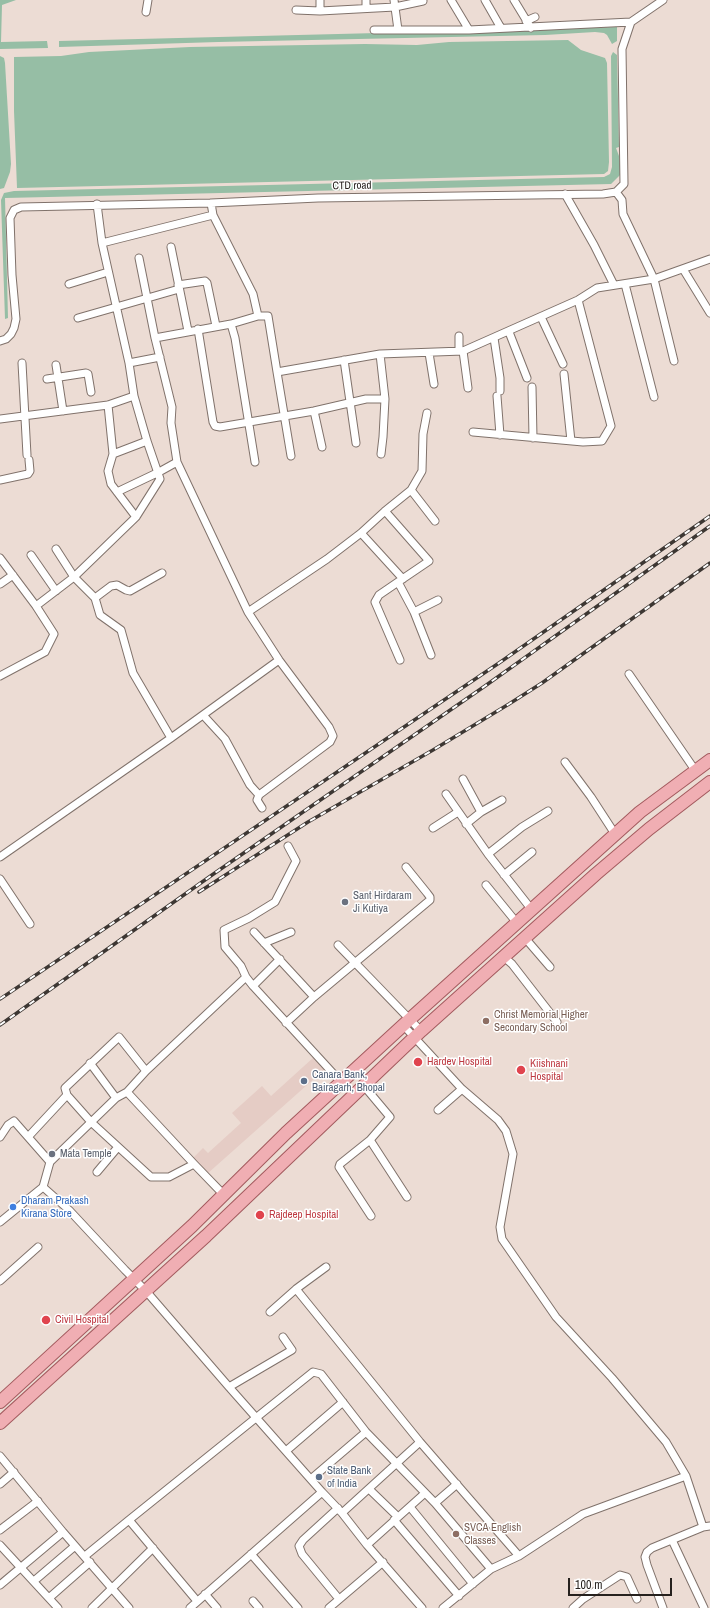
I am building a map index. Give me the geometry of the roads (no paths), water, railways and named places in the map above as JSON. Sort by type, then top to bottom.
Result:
[{"type":"main road","points":[[0,1402],[224,1195],[286,1133],[406,1022],[640,812],[710,760]]},
{"type":"main road","points":[[0,1423],[146,1291],[364,1086],[417,1034],[596,874],[649,829],[710,782]]},
{"type":"street","points":[[146,12],[148,0]]},
{"type":"street","points":[[320,0],[320,11]]},
{"type":"street","points":[[366,0],[366,8]]},
{"type":"street","points":[[296,10],[320,11],[366,8],[423,0]]},
{"type":"street","points":[[451,0],[469,30]]},
{"type":"street","points":[[485,0],[501,28]]},
{"type":"street","points":[[514,0],[531,28]]},
{"type":"street","points":[[374,30],[469,30],[631,22],[663,0]]},
{"type":"street","points":[[394,3],[398,30]]},
{"type":"street","points":[[526,21],[535,16]]},
{"type":"street","points":[[631,22],[622,49],[624,184],[616,192],[622,200],[623,214],[654,279],[674,361]]},
{"type":"street","name":"CTD road","points":[[0,341],[6,339],[12,334],[16,319],[12,275],[10,218],[14,210],[21,207],[97,204],[211,203],[318,198],[603,194],[616,192]]},
{"type":"street","points":[[565,194],[594,245],[614,285]]},
{"type":"street","points":[[211,203],[213,215],[253,294],[258,316]]},
{"type":"street","points":[[36,606],[74,577],[136,517],[159,481],[159,472],[147,441],[134,396],[129,363],[102,243],[97,204]]},
{"type":"street","points":[[102,243],[213,215]]},
{"type":"street","points":[[171,247],[188,331]]},
{"type":"street","points":[[139,258],[155,338],[172,407],[171,423],[177,462],[248,612],[279,660],[330,727],[333,736],[330,742],[259,795],[257,800],[262,808]]},
{"type":"street","points":[[277,372],[380,354],[461,351],[509,332],[578,300],[597,288],[654,279],[710,260]]},
{"type":"street","points":[[683,269],[710,313]]},
{"type":"street","points":[[69,284],[108,272]]},
{"type":"street","points":[[78,318],[147,298],[178,287],[206,281],[216,326]]},
{"type":"street","points":[[625,284],[654,397]]},
{"type":"street","points":[[473,432],[583,442],[602,441],[611,426],[578,300]]},
{"type":"street","points":[[155,338],[231,324],[258,316],[268,316],[270,320],[291,456]]},
{"type":"street","points":[[541,317],[563,364]]},
{"type":"street","points":[[231,324],[235,338],[255,462]]},
{"type":"street","points":[[198,329],[213,422],[215,426],[220,427],[314,411],[366,399],[385,399]]},
{"type":"street","points":[[509,332],[527,378]]},
{"type":"street","points":[[459,336],[468,388]]},
{"type":"street","points":[[494,338],[500,378],[498,394],[500,435]]},
{"type":"street","points":[[429,352],[434,384]]},
{"type":"street","points":[[380,354],[385,399],[381,454]]},
{"type":"street","points":[[129,363],[160,357]]},
{"type":"street","points":[[344,360],[356,443]]},
{"type":"street","points":[[0,480],[28,474],[30,471],[22,363]]},
{"type":"street","points":[[56,365],[63,411]]},
{"type":"street","points":[[47,379],[86,373],[88,374],[91,392]]},
{"type":"street","points":[[564,374],[571,441]]},
{"type":"street","points":[[532,387],[532,438]]},
{"type":"street","points":[[0,419],[108,405],[134,396]]},
{"type":"street","points":[[108,405],[113,454],[108,471],[111,484],[136,517]]},
{"type":"street","points":[[314,411],[322,447]]},
{"type":"street","points":[[248,612],[327,559],[361,533],[411,490],[422,471],[423,434],[427,413]]},
{"type":"street","points":[[113,454],[147,441]]},
{"type":"street","points":[[116,492],[177,462]]},
{"type":"street","points":[[411,490],[435,521]]},
{"type":"street","points":[[385,511],[429,561],[379,595],[375,602],[400,660]]},
{"type":"street","points":[[361,533],[401,580],[431,655]]},
{"type":"street","points":[[56,549],[74,577],[95,598],[100,615],[121,630],[132,673],[171,738]]},
{"type":"street","points":[[31,555],[56,591]]},
{"type":"street","points":[[0,558],[36,606],[54,634],[45,652],[0,676]]},
{"type":"street","points":[[95,598],[111,586],[117,585],[130,591],[162,573]]},
{"type":"street","points":[[0,584],[13,575]]},
{"type":"street","points":[[414,612],[438,600]]},
{"type":"street","points":[[0,856],[171,738],[279,660]]},
{"type":"street","points":[[630,674],[695,770]]},
{"type":"street","points":[[203,715],[225,739],[250,785],[259,795]]},
{"type":"street","points":[[564,762],[591,797],[615,834]]},
{"type":"street","points":[[463,779],[482,812]]},
{"type":"street","points":[[446,794],[488,854],[532,910]]},
{"type":"street","points":[[466,824],[502,800]]},
{"type":"street","points":[[488,854],[522,827],[548,811]]},
{"type":"street","points":[[433,828],[458,812]]},
{"type":"street","points":[[288,846],[296,861],[275,902],[249,918],[224,930],[225,947],[241,966],[246,977],[253,986],[341,1082]]},
{"type":"street","points":[[504,875],[532,852]]},
{"type":"street","points":[[286,1022],[314,996],[430,900],[428,893],[406,867]]},
{"type":"street","points":[[0,879],[30,924]]},
{"type":"street","points":[[486,885],[517,923]]},
{"type":"street","points":[[254,932],[314,996]]},
{"type":"street","points":[[264,942],[291,932]]},
{"type":"street","points":[[526,938],[550,967]]},
{"type":"street","points":[[338,945],[417,1034],[462,1089],[498,1120],[506,1132],[513,1154],[500,1227],[502,1239],[556,1317],[612,1378],[666,1442],[686,1476],[706,1527],[649,1550],[645,1557],[663,1608]]},
{"type":"street","points":[[504,957],[512,964],[557,1022]]},
{"type":"street","points":[[253,986],[280,959]]},
{"type":"street","points":[[0,1222],[43,1187],[50,1162],[116,1098],[127,1092],[146,1071],[246,977]]},
{"type":"street","points":[[146,1071],[119,1037],[65,1088],[67,1095],[91,1122],[151,1178],[169,1177],[194,1164]]},
{"type":"street","points":[[90,1064],[116,1098]]},
{"type":"street","points":[[364,1086],[390,1117],[370,1140],[340,1164],[339,1167],[371,1216]]},
{"type":"street","points":[[438,1110],[462,1089]]},
{"type":"street","points":[[127,1092],[224,1195]]},
{"type":"street","points":[[28,1137],[67,1095]]},
{"type":"street","points":[[0,1137],[8,1125],[14,1122],[50,1162]]},
{"type":"street","points":[[370,1140],[408,1197]]},
{"type":"street","points":[[97,1172],[118,1147]]},
{"type":"street","points":[[43,1187],[69,1210],[146,1291],[229,1387],[340,1511],[367,1545],[422,1608]]},
{"type":"street","points":[[0,1281],[38,1247]]},
{"type":"street","points":[[270,1312],[296,1289],[326,1267]]},
{"type":"street","points":[[296,1289],[420,1442],[519,1556]]},
{"type":"street","points":[[229,1387],[292,1350],[283,1337]]},
{"type":"street","points":[[49,1598],[87,1559],[129,1520],[313,1372],[321,1374],[366,1432],[435,1503],[490,1569]]},
{"type":"street","points":[[286,1451],[343,1402]]},
{"type":"street","points":[[311,1479],[366,1432]]},
{"type":"street","points":[[339,1599],[302,1554],[299,1546],[303,1540],[369,1489],[420,1442]]},
{"type":"street","points":[[0,1456],[129,1608]]},
{"type":"street","points":[[0,1484],[14,1472]]},
{"type":"street","points":[[443,1608],[490,1569],[519,1556],[583,1514],[686,1476]]},
{"type":"street","points":[[435,1503],[457,1484]]},
{"type":"street","points":[[369,1489],[396,1518],[459,1596]]},
{"type":"street","points":[[190,1608],[322,1492]]},
{"type":"street","points":[[367,1545],[425,1493]]},
{"type":"street","points":[[0,1530],[38,1501]]},
{"type":"street","points":[[410,1507],[473,1584]]},
{"type":"street","points":[[129,1520],[198,1601]]},
{"type":"street","points":[[0,1584],[63,1532]]},
{"type":"street","points":[[672,1540],[704,1608]]},
{"type":"street","points":[[0,1545],[58,1608]]},
{"type":"street","points":[[34,1581],[75,1546]]},
{"type":"street","points":[[93,1608],[153,1548]]},
{"type":"street","points":[[251,1554],[298,1608]]},
{"type":"street","points":[[329,1608],[383,1562]]},
{"type":"street","points":[[573,1608],[583,1598],[620,1575],[628,1577],[637,1600]]},
{"type":"street","points":[[205,1594],[217,1608]]},
{"type":"street","points":[[253,1600],[258,1608]]},
{"type":"railway","points":[[0,999],[499,663],[710,516]]},
{"type":"railway","points":[[0,1025],[212,875],[485,686],[710,526]]},
{"type":"railway","points":[[199,892],[308,822],[433,750],[542,683],[710,563]]},
{"type":"place","name":"Sant Hirdaram Ji Kutiya","points":[[345,902]]},
{"type":"place","name":"Christ Memorial Higher Secondary School","points":[[486,1021]]},
{"type":"place","name":"Hardev Hospital","points":[[418,1062]]},
{"type":"place","name":"Kiishnani Hospital","points":[[521,1070]]},
{"type":"place","name":"Canara Bank, Bairagarh, Bhopal","points":[[304,1081]]},
{"type":"place","name":"Mata Temple","points":[[52,1154]]},
{"type":"place","name":"Dharam Prakash Kirana Store","points":[[13,1207]]},
{"type":"place","name":"Rajdeep Hospital","points":[[260,1215]]},
{"type":"place","name":"Civil Hospital","points":[[46,1320]]},
{"type":"place","name":"State Bank of India","points":[[319,1477]]},
{"type":"place","name":"SVCA English Classes","points":[[456,1534]]}]
